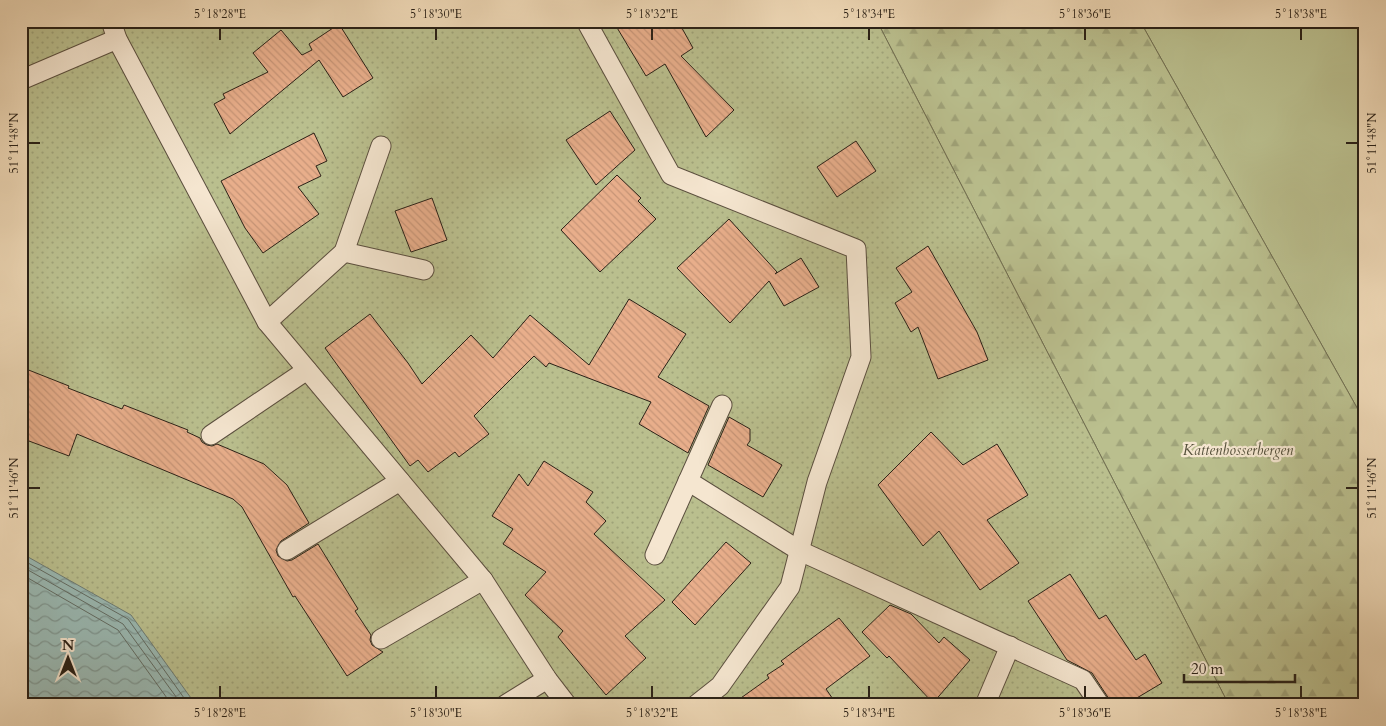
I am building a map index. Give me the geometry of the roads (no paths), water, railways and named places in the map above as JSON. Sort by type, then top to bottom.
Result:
[{"type":"lane","points":[[586,21],[672,175],[856,249],[861,357],[817,482],[790,588],[720,686],[696,705]]},
{"type":"lane","points":[[21,80],[114,30],[267,322],[483,580],[547,679],[567,705]]},
{"type":"lane","points":[[267,322],[344,252],[381,146]]},
{"type":"lane","points":[[344,252],[424,270]]},
{"type":"lane","points":[[211,435],[307,370]]},
{"type":"lane","points":[[655,555],[722,405]]},
{"type":"lane","points":[[287,550],[400,481]]},
{"type":"lane","points":[[688,481],[800,551],[1083,680],[1100,705]]},
{"type":"lane","points":[[381,639],[483,580]]},
{"type":"lane","points":[[985,705],[1010,646]]},
{"type":"lane","points":[[505,705],[547,679]]},
{"type":"water","points":[[21,553],[131,615],[196,705],[21,705]]},
{"type":"park label","name":"Kattenbosserbergen","points":[[1238,450]]}]
